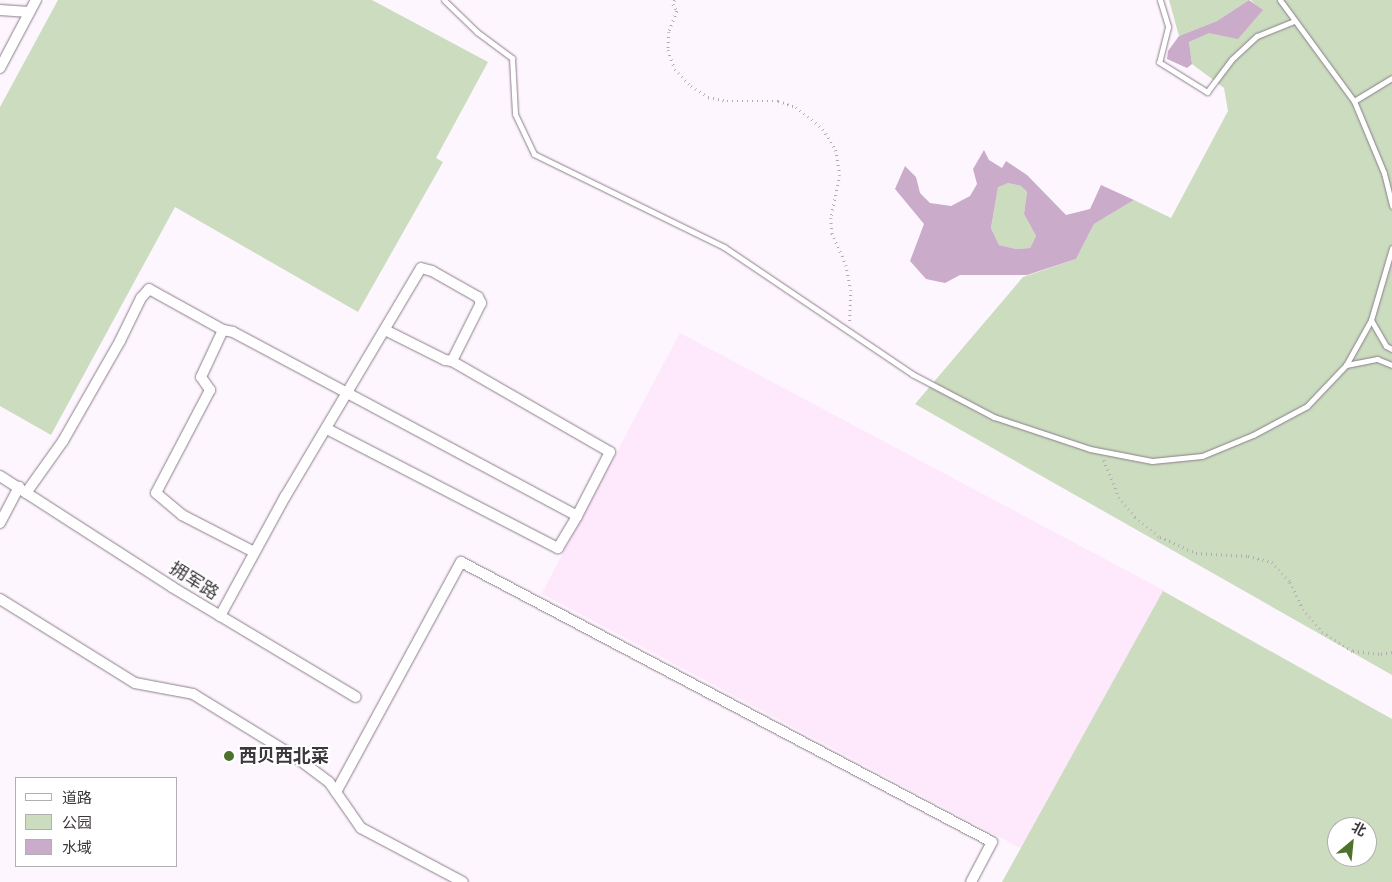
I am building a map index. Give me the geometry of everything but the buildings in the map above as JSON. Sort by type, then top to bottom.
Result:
[{"type":"street","points":[[0,68],[36,0]]},
{"type":"street","points":[[0,10],[29,12]]},
{"type":"street","points":[[220,616],[254,552],[380,333],[385,330],[421,268],[432,271],[478,297],[481,303],[452,361]]},
{"type":"street","points":[[0,523],[22,490],[63,441],[120,341],[141,298],[149,289],[223,330],[233,332],[577,516]]},
{"type":"street","points":[[223,330],[201,377],[210,390],[156,494],[182,515],[254,552]]},
{"type":"street","points":[[327,428],[558,548],[577,516],[610,452],[452,361],[444,360],[385,330]]},
{"type":"street","name":"拥军路","points":[[0,476],[220,616],[356,697]]},
{"type":"street","points":[[336,792],[461,562],[992,842],[971,882]]},
{"type":"street","points":[[0,599],[135,683],[193,694],[297,758],[329,782],[361,828],[462,882]]},
{"type":"lane","points":[[444,0],[477,32],[512,58],[515,114],[534,154],[724,246],[912,374],[994,417],[1102,451],[1152,461],[1202,456],[1254,435],[1307,406],[1346,365],[1371,320],[1392,248]]},
{"type":"lane","points":[[1160,0],[1168,27],[1160,62],[1206,92],[1232,59],[1257,36],[1294,21]]},
{"type":"lane","points":[[1280,0],[1354,101],[1384,174],[1392,206]]},
{"type":"lane","points":[[1354,101],[1392,78]]},
{"type":"lane","points":[[1371,320],[1386,346],[1392,349]]},
{"type":"lane","points":[[1346,365],[1377,359],[1392,365]]},
{"type":"path","points":[[675,0],[674,4],[677,11],[669,32],[668,50],[675,69],[691,86],[708,97],[728,101],[778,101],[796,107],[823,129],[836,150],[840,175],[831,218],[832,232],[846,265],[851,290],[852,316],[848,332]]},
{"type":"path","points":[[1102,451],[1108,475],[1119,498],[1135,517],[1160,537],[1196,553],[1248,556],[1272,562],[1290,582],[1303,608],[1322,632],[1353,651],[1381,654],[1392,652]]},
{"type":"shaded area","points":[[680,333],[1164,590],[1025,851],[542,593]]},
{"type":"green space","points":[[58,0],[372,0],[488,62],[436,158],[443,162],[358,312],[175,207],[51,435],[0,406],[0,107]]},
{"type":"green space","points":[[1169,0],[1249,0],[1217,21],[1179,36]]},
{"type":"green space","points":[[1251,0],[1392,0],[1392,675],[915,404],[1023,277],[1076,259],[1094,224],[1134,200],[1171,218],[1228,111],[1224,88],[1192,64],[1189,42],[1209,32],[1238,38],[1262,11]]},
{"type":"green space","points":[[1008,183],[1021,186],[1027,192],[1024,214],[1036,236],[1030,248],[1016,249],[999,245],[991,228],[998,186]]},
{"type":"green space","points":[[1163,591],[1392,719],[1392,882],[1002,882]]},
{"type":"water","points":[[1249,0],[1263,10],[1238,39],[1209,33],[1189,42],[1192,64],[1187,68],[1167,59],[1168,51],[1179,36],[1217,21]]},
{"type":"water","points":[[984,150],[989,160],[1002,168],[1006,161],[1027,175],[1066,215],[1090,209],[1101,185],[1134,200],[1094,224],[1076,259],[1027,275],[960,275],[945,283],[926,279],[910,261],[924,224],[895,189],[905,166],[916,177],[920,193],[930,203],[951,206],[970,196],[977,184],[973,169]],"holes":[[[1008,183],[1021,186],[1027,192],[1024,214],[1036,236],[1030,248],[1016,249],[999,245],[991,228],[998,187]]]},
{"type":"place","name":"西贝西北菜","points":[[229,756]]}]
